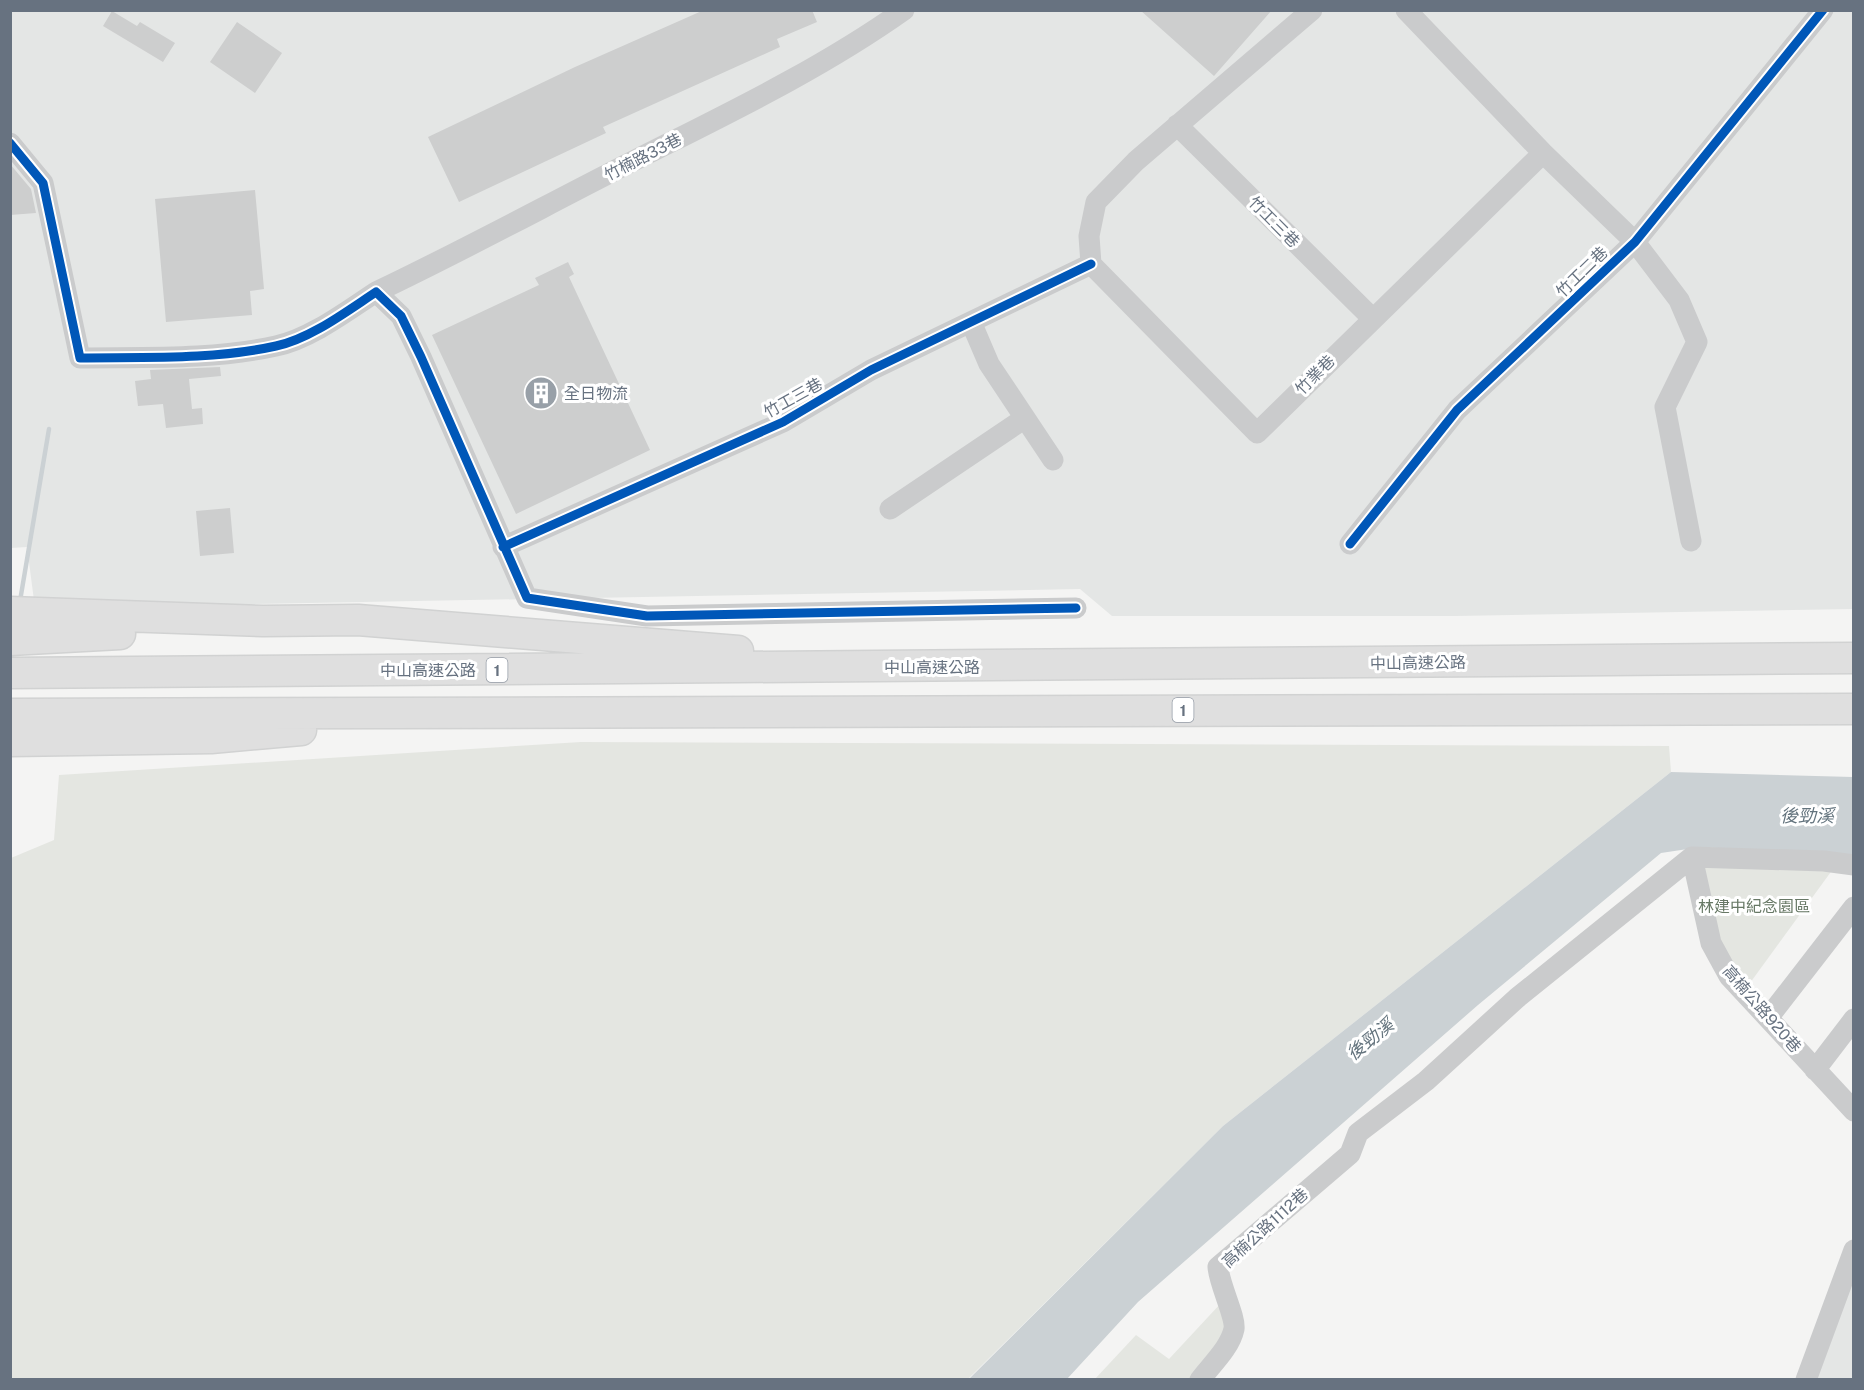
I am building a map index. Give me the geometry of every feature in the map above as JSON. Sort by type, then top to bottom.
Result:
[{"type":"highway","points":[[17,626],[358,620],[975,667]]},
{"type":"highway","name":"中山高速公路","points":[[15,673],[975,667],[1854,658]]},
{"type":"highway","name":"1","points":[[11,723],[211,738],[513,711],[1854,709]]},
{"type":"street","name":"竹楠路33巷","points":[[10,143],[43,183],[80,358],[190,357],[277,346],[327,324],[376,292],[477,244],[758,99],[869,35],[904,10]]},
{"type":"street","points":[[1091,264],[1089,236],[1096,202],[1136,161],[1312,10]]},
{"type":"street","points":[[1407,10],[1543,153],[1635,242],[1678,300],[1697,342],[1665,407],[1691,541]]},
{"type":"street","name":"竹工二巷","points":[[1350,544],[1457,410],[1635,242],[1823,10]]},
{"type":"street","name":"竹工三巷","points":[[1177,125],[1372,318]]},
{"type":"street","name":"竹業巷","points":[[1091,264],[1257,433],[1543,153]]},
{"type":"street","name":"竹工三巷","points":[[504,547],[783,422],[871,370],[1091,264]]},
{"type":"street","points":[[376,292],[401,316],[527,598],[647,616],[1076,608]]},
{"type":"street","points":[[971,322],[989,364],[1053,460]]},
{"type":"street","points":[[890,509],[1025,418]]},
{"type":"street","points":[[1692,857],[1824,861],[1854,865]]},
{"type":"street","name":"高楠公路920巷","points":[[1692,857],[1711,943],[1729,976],[1854,1111]]},
{"type":"street","name":"高楠公路1112巷","points":[[1200,1380],[1229,1342],[1234,1328],[1219,1278],[1218,1267],[1350,1154],[1358,1132],[1426,1081],[1516,998],[1692,857]]},
{"type":"street","points":[[1768,1018],[1854,907]]},
{"type":"street","points":[[1815,1070],[1854,1018]]},
{"type":"street","points":[[1806,1380],[1854,1250]]},
{"type":"shaded area","points":[[11,11],[1853,11],[1853,609],[1456,616],[1112,616],[1080,589],[35,608],[27,547],[11,548]]},
{"type":"shaded area","points":[[1853,1266],[1853,1379],[1816,1380]]},
{"type":"green space","points":[[581,742],[1669,746],[1671,772],[1223,1126],[968,1379],[11,1380],[11,858],[54,840],[59,775]]},
{"type":"green space","name":"林建中紀念園區","points":[[1702,864],[1833,869],[1750,983],[1724,954]]},
{"type":"green space","points":[[1222,1302],[1228,1336],[1194,1379],[1094,1380],[1136,1335],[1169,1359]]},
{"type":"water","name":"後勁溪","points":[[1671,772],[1853,777],[1853,856],[1701,847],[1661,853],[1478,1005],[1138,1302],[1067,1379],[968,1380],[1223,1126]]},
{"type":"building","points":[[704,10],[812,10],[817,22],[777,39],[780,47],[603,127],[606,133],[459,202],[428,137],[575,67]]},
{"type":"building","points":[[1140,10],[1272,10],[1214,76]]},
{"type":"building","points":[[112,11],[137,26],[140,22],[175,43],[163,62],[103,26]]},
{"type":"building","points":[[237,22],[282,53],[255,93],[210,62]]},
{"type":"building","points":[[10,164],[31,189],[36,213],[10,215]]},
{"type":"building","points":[[255,190],[264,289],[250,291],[252,315],[166,322],[155,199]]},
{"type":"building","name":"全日物流","points":[[568,262],[574,274],[569,277],[650,450],[516,514],[432,335],[539,285],[535,278]]},
{"type":"building","points":[[220,367],[221,376],[189,379],[192,409],[202,408],[203,424],[166,428],[163,404],[138,406],[135,381],[151,379],[150,370]]},
{"type":"building","points":[[230,508],[234,553],[200,556],[196,511]]},
{"type":"waterway","points":[[20,601],[49,429]]},
{"type":"cycle path","points":[[1350,544],[1457,410],[1635,242],[1823,10]]},
{"type":"cycle path","points":[[10,143],[43,183],[80,358],[203,356],[276,346],[315,331],[376,292],[401,316],[527,598],[647,616],[1076,608]]},
{"type":"cycle path","points":[[503,547],[783,422],[871,370],[1091,264]]},
{"type":"place","name":"全日物流","points":[[541,393]]}]
